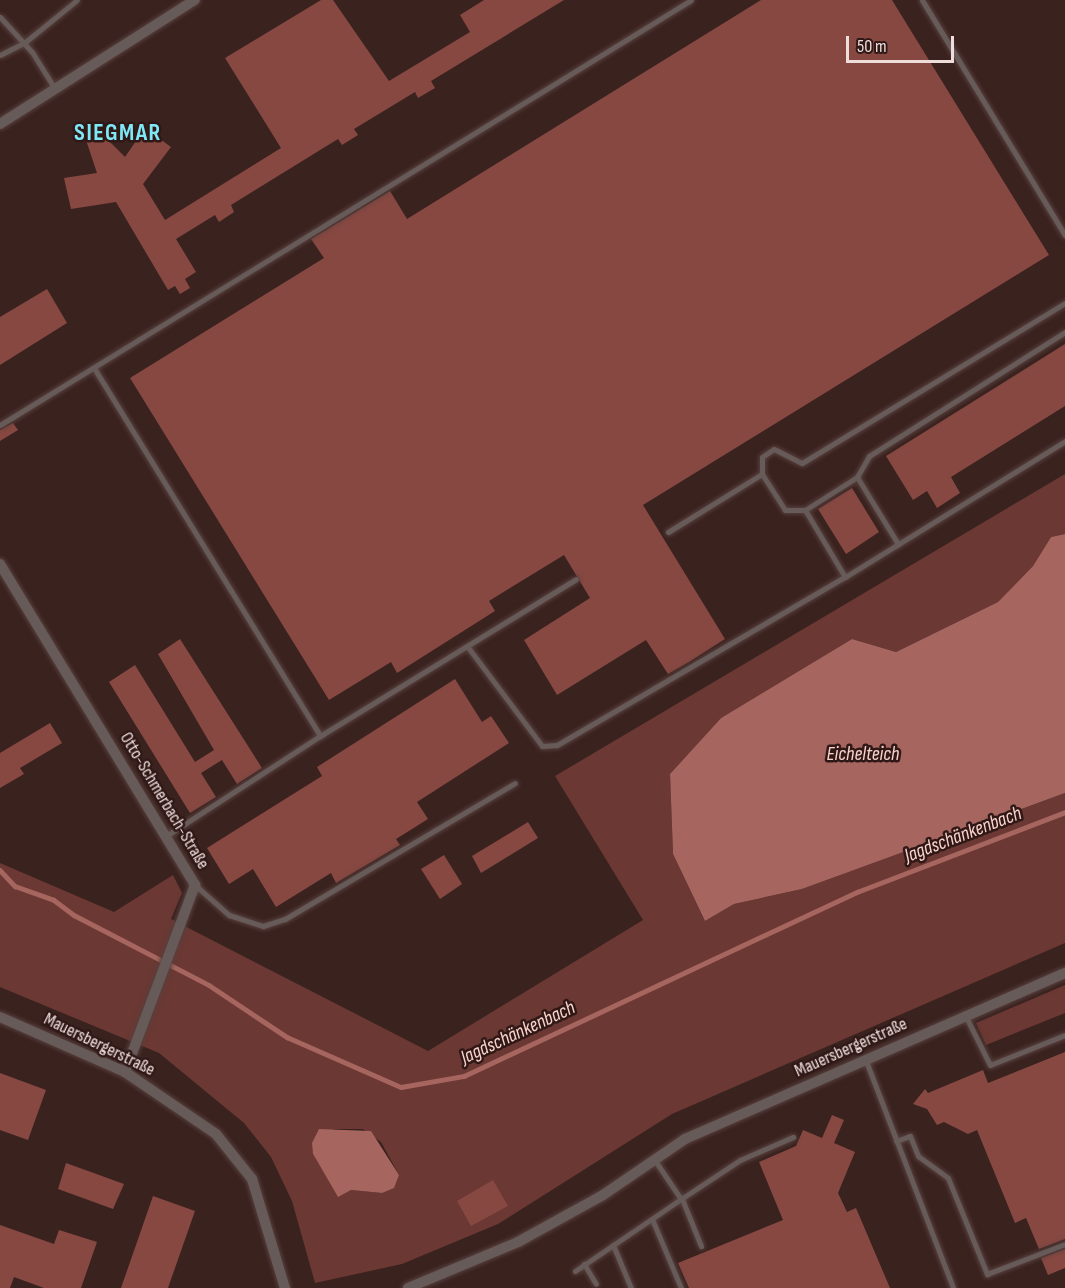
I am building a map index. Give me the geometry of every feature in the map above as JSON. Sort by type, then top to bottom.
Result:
[{"type":"street","points":[[0,124],[195,0]]},
{"type":"street","name":"Otto-Schmerbach-Straße","points":[[0,564],[195,885],[126,1072]]},
{"type":"street","name":"Mauersbergerstraße","points":[[408,1288],[518,1242],[603,1195],[685,1139],[866,1061],[965,1014],[1065,973]]},
{"type":"street","name":"Mauersbergerstraße","points":[[0,1017],[126,1072],[195,1117],[239,1160],[262,1202],[285,1288]]},
{"type":"lane","points":[[0,55],[24,43],[78,0]]},
{"type":"lane","points":[[0,425],[691,0]]},
{"type":"lane","points":[[922,0],[1065,235]]},
{"type":"lane","points":[[0,17],[24,43],[55,89]]},
{"type":"lane","points":[[1065,303],[802,463],[774,449],[762,457],[762,474],[785,510],[805,510],[857,477],[870,456],[1065,332]]},
{"type":"lane","points":[[94,368],[321,736]]},
{"type":"lane","points":[[467,646],[542,746],[558,745],[845,577],[1065,441]]},
{"type":"lane","points":[[669,532],[762,474]]},
{"type":"lane","points":[[857,477],[898,544]]},
{"type":"lane","points":[[805,510],[845,577]]},
{"type":"lane","points":[[166,836],[321,736],[576,579]]},
{"type":"lane","points":[[195,885],[229,915],[263,926],[285,920],[515,783]]},
{"type":"lane","points":[[965,1014],[990,1065],[1065,1035]]},
{"type":"lane","points":[[866,1061],[953,1288]]},
{"type":"lane","points":[[896,1141],[910,1136],[918,1156],[948,1178],[987,1274],[1065,1244]]},
{"type":"lane","points":[[575,1271],[740,1160],[793,1137]]},
{"type":"lane","points":[[655,1161],[681,1199],[701,1246]]},
{"type":"lane","points":[[652,1218],[681,1288]]},
{"type":"lane","points":[[613,1245],[632,1288]]},
{"type":"lane","points":[[584,1264],[596,1284]]},
{"type":"shaded area","points":[[1065,474],[1065,534],[1051,537],[1033,566],[998,602],[896,652],[852,639],[721,718],[670,774],[673,854],[705,921],[734,904],[802,889],[1065,793],[1065,943],[672,1114],[498,1224],[402,1264],[315,1283],[292,1201],[271,1157],[244,1123],[159,1053],[0,987],[0,863],[114,912],[173,875],[182,893],[171,919],[428,1051],[643,920],[555,776]],"holes":[[[334,1129],[363,1129],[381,1142],[399,1175],[382,1193],[351,1190],[338,1196],[313,1154]]]},
{"type":"shaded area","points":[[1065,985],[1065,1013],[986,1045],[976,1023]]},
{"type":"water","name":"Eichelteich","points":[[1065,534],[1065,793],[802,889],[734,904],[705,921],[673,854],[670,774],[721,718],[852,639],[896,652],[998,602],[1033,566],[1051,537]]},
{"type":"water","points":[[319,1129],[371,1131],[399,1175],[394,1188],[382,1193],[351,1190],[338,1197],[313,1154],[312,1143]]},
{"type":"building","points":[[321,0],[333,0],[389,81],[470,32],[460,15],[484,0],[564,0],[431,81],[435,88],[418,98],[415,92],[354,129],[358,135],[342,145],[338,139],[231,205],[234,212],[219,222],[215,215],[176,239],[196,272],[185,279],[190,288],[180,294],[175,286],[168,290],[116,202],[71,209],[64,178],[97,173],[86,140],[100,132],[125,157],[145,128],[171,147],[143,184],[165,220],[281,148],[225,58]]},
{"type":"building","points":[[761,0],[892,0],[1049,255],[643,505],[725,639],[689,662],[668,674],[646,640],[557,695],[524,640],[590,598],[564,555],[489,601],[495,611],[397,673],[391,662],[329,700],[130,378],[324,258],[311,239],[390,191],[407,219]]},
{"type":"building","points":[[47,289],[67,323],[0,365],[0,317]]},
{"type":"building","points":[[1065,344],[1065,406],[951,477],[960,493],[937,508],[927,491],[913,500],[886,456]]},
{"type":"building","points":[[13,423],[18,430],[0,441],[0,430]]},
{"type":"building","points":[[852,488],[879,532],[846,554],[818,509]]},
{"type":"building","points":[[180,639],[262,768],[237,784],[222,760],[201,773],[216,797],[190,813],[109,682],[135,665],[195,762],[214,750],[158,654]]},
{"type":"building","points":[[455,679],[482,722],[491,716],[509,743],[417,802],[428,819],[396,839],[400,845],[336,883],[331,873],[276,907],[253,869],[229,884],[207,848],[322,776],[317,767]]},
{"type":"building","points":[[50,723],[62,743],[20,768],[24,774],[0,788],[0,753]]},
{"type":"building","points":[[528,822],[538,838],[481,873],[472,856]]},
{"type":"building","points":[[444,855],[462,884],[440,899],[421,869]]},
{"type":"building","points":[[1065,1052],[1065,1239],[1039,1249],[1026,1218],[1015,1223],[977,1130],[968,1134],[944,1122],[937,1125],[927,1109],[913,1104],[925,1089],[928,1093],[983,1070],[988,1083]]},
{"type":"building","points":[[0,1073],[46,1090],[28,1140],[0,1130]]},
{"type":"building","points":[[832,1115],[844,1120],[834,1143],[855,1152],[838,1193],[847,1212],[856,1208],[890,1288],[689,1288],[678,1263],[783,1220],[759,1162],[796,1146],[803,1130],[822,1138]]},
{"type":"building","points":[[66,1163],[124,1184],[113,1209],[58,1189]]},
{"type":"building","points":[[493,1180],[508,1206],[471,1226],[457,1201]]},
{"type":"building","points":[[153,1196],[195,1211],[168,1288],[121,1288]]},
{"type":"building","points":[[0,1225],[54,1244],[59,1230],[97,1242],[81,1288],[44,1288],[14,1277],[10,1288],[0,1288]]},
{"type":"building","points":[[1065,1249],[1065,1268],[1048,1275],[1041,1258]]},
{"type":"waterway","name":"Jagdschänkenbach","points":[[0,870],[15,886],[54,900],[74,915],[209,985],[287,1037],[401,1087],[464,1076],[857,892],[1065,812]]},
{"type":"district","name":"SIEGMAR","points":[[118,133]]}]
